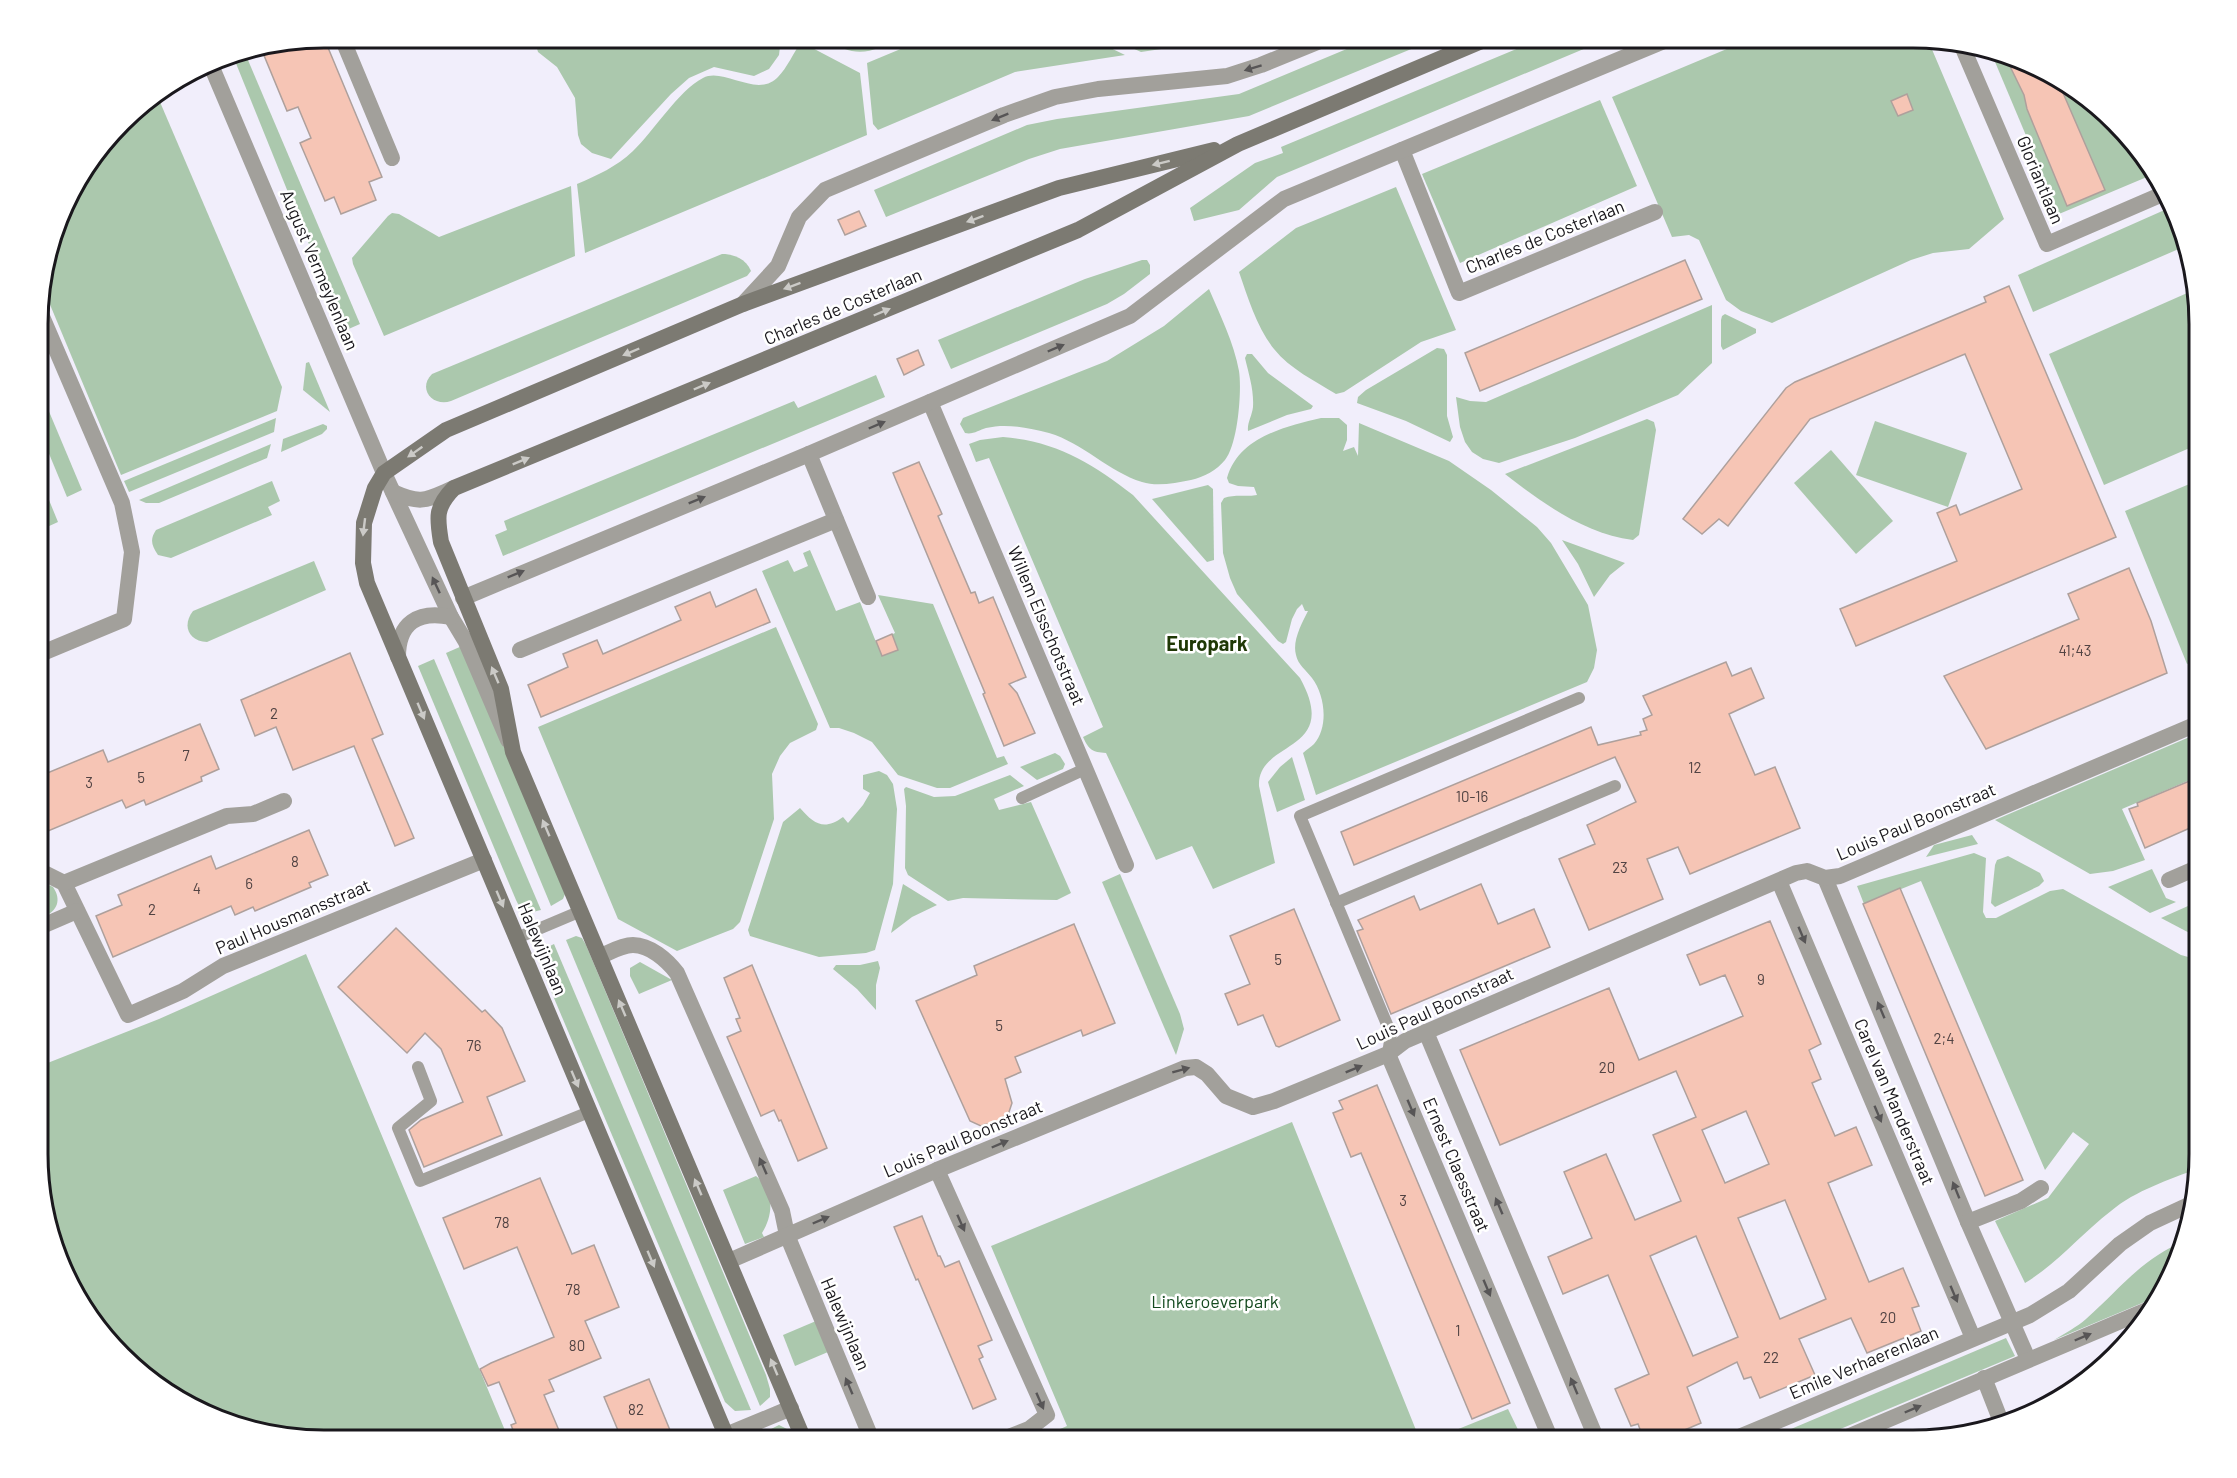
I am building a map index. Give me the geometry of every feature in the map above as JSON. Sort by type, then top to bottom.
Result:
[{"type":"main road","name":"Charles de Costerlaan","points":[[454,488],[1078,230],[1238,144],[1465,48]]},
{"type":"main road","name":"Charles de Costerlaan","points":[[384,473],[446,430],[743,304],[1059,188],[1238,144]]},
{"type":"main road","name":"Halewijnlaan","points":[[384,473],[375,488],[364,523],[363,563],[367,583],[724,1430]]},
{"type":"main road","points":[[454,488],[442,500],[437,519],[441,542],[501,689],[513,752],[800,1430]]},
{"type":"street","points":[[346,48],[392,158]]},
{"type":"street","name":"Charles de Costerlaan","points":[[743,304],[778,266],[800,217],[825,190],[1004,115],[1055,98],[1098,89],[1227,76],[1303,48]]},
{"type":"street","points":[[463,598],[1130,316],[1284,199],[1647,48]]},
{"type":"street","name":"Gloriantlaan","points":[[1965,53],[2047,244],[2158,197]]},
{"type":"street","name":"August Vermeylenlaan","points":[[214,72],[393,492]]},
{"type":"street","name":"Charles de Costerlaan","points":[[1402,150],[1459,293],[1655,212]]},
{"type":"street","points":[[48,331],[122,503],[132,552],[124,619],[48,651]]},
{"type":"street","name":"Willem Elsschotstraat","points":[[930,402],[1126,865]]},
{"type":"street","points":[[808,454],[868,597]]},
{"type":"street","name":"Charles de Costerlaan","points":[[393,492],[411,500],[426,500],[454,488]]},
{"type":"street","points":[[393,492],[451,617],[466,642],[513,752]]},
{"type":"street","points":[[520,650],[836,520]]},
{"type":"street","points":[[398,657],[398,642],[406,626],[420,617],[435,614],[451,617]]},
{"type":"street","name":"Louis Paul Boonstraat","points":[[729,1261],[937,1170],[1185,1068],[1196,1067],[1207,1074],[1226,1096],[1253,1107],[1274,1101],[1388,1054],[1405,1041],[1796,873],[1807,871],[1825,878],[1840,876],[2189,727]]},
{"type":"street","points":[[64,883],[227,816],[253,814],[285,801]]},
{"type":"street","name":"Paul Housmansstraat","points":[[77,911],[128,1015],[183,991],[223,966],[484,860]]},
{"type":"street","points":[[2169,880],[2189,871]]},
{"type":"street","points":[[48,875],[64,883],[77,911],[48,924]]},
{"type":"street","name":"Carel van Manderstraat","points":[[1825,878],[2012,1322]]},
{"type":"street","name":"Carel van Manderstraat","points":[[1779,881],[1973,1338]]},
{"type":"street","name":"Halewijnlaan","points":[[601,956],[624,946],[634,945],[653,951],[668,962],[677,973],[782,1211],[787,1235],[868,1430]]},
{"type":"street","name":"Ernest Claesstraat","points":[[1426,1032],[1593,1430]]},
{"type":"street","name":"Ernest Claesstraat","points":[[1388,1054],[1547,1430]]},
{"type":"street","points":[[937,1170],[1047,1415],[1026,1430]]},
{"type":"street","points":[[1968,1222],[1976,1221],[2020,1202],[2042,1188]]},
{"type":"street","name":"Emile Verhaerenlaan","points":[[1756,1430],[2030,1315],[2069,1291],[2120,1245],[2150,1223],[2184,1207]]},
{"type":"street","points":[[1863,1430],[2137,1314]]},
{"type":"street","points":[[2012,1322],[2028,1359]]},
{"type":"street","points":[[1984,1378],[2000,1416]]},
{"type":"street","name":"Halewijnlaan","points":[[744,1430],[791,1408]]},
{"type":"lane","name":"Ernest Claesstraat","points":[[1388,1054],[1390,1034],[1300,816],[1579,698]]},
{"type":"lane","points":[[1022,798],[1085,769]]},
{"type":"lane","points":[[1336,903],[1615,786]]},
{"type":"lane","points":[[517,938],[581,911]]},
{"type":"lane","points":[[418,1067],[431,1101],[398,1128],[420,1181],[589,1112]]},
{"type":"green space","points":[[537,48],[780,48],[779,55],[769,69],[754,76],[714,67],[689,78],[671,94],[611,159],[592,153],[581,144],[578,135],[575,98],[557,67],[538,52]]},
{"type":"green space","points":[[797,48],[812,48],[860,73],[867,135],[585,253],[577,184],[627,157],[684,92],[703,78],[721,76],[760,85],[770,83],[787,65]]},
{"type":"green space","points":[[842,48],[878,48],[856,52]]},
{"type":"green space","points":[[903,48],[1111,48],[1125,55],[1015,72],[878,130],[873,124],[867,63]]},
{"type":"green space","points":[[1132,48],[1168,48],[1141,52]]},
{"type":"green space","points":[[1349,48],[1414,48],[1249,116],[1060,149],[1029,159],[886,217],[874,190],[1027,125],[1239,94]]},
{"type":"green space","points":[[1519,48],[1586,48],[1277,177],[1239,210],[1194,221],[1190,208],[1255,163],[1283,153],[1281,147]]},
{"type":"green space","points":[[1729,48],[1932,49],[2004,219],[1969,249],[1933,253],[1911,260],[1772,323],[1741,311],[1726,300],[1699,240],[1689,235],[1672,237],[1612,97]]},
{"type":"green space","points":[[248,59],[360,324],[344,331],[236,63]]},
{"type":"green space","points":[[1995,61],[2051,85],[2081,105],[2120,142],[2146,177],[2059,214]]},
{"type":"green space","points":[[1600,100],[1637,186],[1460,263],[1422,174]]},
{"type":"green space","points":[[160,102],[282,387],[277,411],[121,475],[49,303],[50,288],[57,253],[69,219],[85,186],[117,142]]},
{"type":"green space","points":[[571,186],[575,256],[384,336],[352,258],[388,216],[392,213],[399,214],[439,237]]},
{"type":"green space","points":[[1396,187],[1456,330],[1421,342],[1344,392],[1336,394],[1295,369],[1274,349],[1258,322],[1239,272],[1296,228]]},
{"type":"green space","points":[[2164,210],[2179,249],[2033,312],[2018,275]]},
{"type":"green space","points":[[722,254],[739,258],[751,271],[747,276],[451,401],[433,399],[427,391],[426,385],[432,374]]},
{"type":"green space","points":[[1147,260],[1150,265],[1150,274],[1107,304],[951,369],[938,340],[1085,279]]},
{"type":"green space","points":[[1209,289],[1234,350],[1239,371],[1240,391],[1233,442],[1225,460],[1210,473],[1196,479],[1179,482],[1148,483],[1118,472],[1073,443],[1049,433],[1002,426],[965,433],[960,424],[963,418],[1107,361],[1164,326]]},
{"type":"green space","points":[[2187,293],[2189,448],[2104,485],[2049,354]]},
{"type":"green space","points":[[1712,305],[1712,363],[1678,395],[1575,438],[1499,463],[1483,459],[1472,452],[1465,442],[1460,427],[1456,397],[1486,402]]},
{"type":"green space","points":[[1725,314],[1756,329],[1756,333],[1723,350],[1721,320]]},
{"type":"green space","points":[[1437,348],[1444,349],[1447,355],[1447,416],[1453,437],[1450,442],[1406,421],[1357,403],[1358,397],[1366,390]]},
{"type":"green space","points":[[1247,354],[1252,354],[1268,373],[1313,406],[1311,409],[1287,415],[1248,431],[1253,401],[1245,358]]},
{"type":"green space","points":[[309,362],[330,412],[303,390],[306,363]]},
{"type":"green space","points":[[876,375],[885,397],[503,556],[495,535],[507,530],[504,521],[794,401],[798,408]]},
{"type":"green space","points":[[48,409],[82,490],[67,497],[48,451]]},
{"type":"green space","points":[[276,418],[274,432],[129,492],[124,481]]},
{"type":"green space","points":[[1321,418],[1339,418],[1347,425],[1347,440],[1343,451],[1354,447],[1358,456],[1359,423],[1449,461],[1491,490],[1537,527],[1551,543],[1588,605],[1597,650],[1594,668],[1587,682],[1316,795],[1303,753],[1319,737],[1324,711],[1320,693],[1312,678],[1298,662],[1295,650],[1298,632],[1308,611],[1305,611],[1302,604],[1297,609],[1286,642],[1283,644],[1237,594],[1223,553],[1221,503],[1224,498],[1228,497],[1257,495],[1254,487],[1229,483],[1227,478],[1233,464],[1252,443],[1278,430]]},
{"type":"green space","points":[[1647,419],[1654,422],[1656,430],[1639,535],[1633,540],[1598,531],[1565,516],[1505,474]]},
{"type":"green space","points":[[1875,421],[1967,453],[1948,507],[1856,475]]},
{"type":"green space","points":[[323,424],[327,426],[327,429],[322,434],[281,452],[283,439]]},
{"type":"green space","points":[[1003,437],[1040,443],[1072,455],[1103,473],[1133,495],[1300,678],[1310,703],[1311,720],[1305,733],[1270,760],[1262,771],[1259,786],[1275,863],[1213,889],[1192,846],[1156,860],[1106,753],[1092,750],[1083,737],[1103,727],[989,458],[976,462],[969,444]]},
{"type":"green space","points":[[271,444],[267,458],[159,503],[146,503],[139,500]]},
{"type":"green space","points":[[1831,450],[1893,521],[1856,554],[1794,483]]},
{"type":"green space","points":[[272,481],[280,501],[268,507],[272,515],[171,558],[158,555],[152,539],[156,530]]},
{"type":"green space","points":[[2189,484],[2189,663],[2187,664],[2125,511]]},
{"type":"green space","points":[[1208,485],[1213,489],[1214,560],[1207,562],[1152,499]]},
{"type":"green space","points":[[48,498],[58,522],[48,527]]},
{"type":"green space","points":[[1562,540],[1625,563],[1610,575],[1594,597],[1578,564]]},
{"type":"green space","points":[[810,550],[836,611],[860,602],[876,642],[895,633],[878,595],[933,604],[997,758],[1004,756],[1008,764],[950,788],[937,788],[898,775],[872,742],[839,728],[830,728],[762,571],[788,560],[794,572],[808,566],[803,553]]},
{"type":"green space","points":[[314,561],[326,590],[207,642],[195,639],[191,635],[188,622],[193,611]]},
{"type":"green space","points":[[776,627],[818,724],[816,730],[790,743],[780,756],[772,774],[774,819],[740,922],[733,929],[677,951],[618,919],[538,727]]},
{"type":"green space","points":[[462,646],[565,894],[563,899],[551,906],[446,653]]},
{"type":"green space","points":[[434,659],[541,910],[526,911],[520,908],[516,900],[418,666]]},
{"type":"green space","points":[[2189,737],[2189,780],[2122,809],[2145,860],[2113,871],[2090,874],[1995,820]]},
{"type":"green space","points":[[1055,753],[1065,764],[1063,769],[1037,780],[1020,767]]},
{"type":"green space","points":[[1292,757],[1305,800],[1277,812],[1268,782]]},
{"type":"green space","points":[[879,771],[887,775],[893,784],[897,809],[893,884],[875,950],[866,953],[819,957],[750,936],[748,930],[783,822],[800,808],[820,824],[830,824],[843,817],[848,823],[870,793],[863,789],[863,775]]},
{"type":"green space","points":[[1010,775],[1024,786],[994,799],[999,810],[1031,802],[1071,893],[1057,900],[963,898],[948,901],[908,875],[905,868],[904,789],[906,787],[934,797],[955,796]]},
{"type":"green space","points":[[1972,835],[1978,844],[1926,857],[1934,845]]},
{"type":"green space","points":[[1974,853],[1986,858],[1983,912],[1986,918],[1996,918],[2050,891],[2063,889],[2181,955],[2189,957],[2188,1172],[2131,1197],[2100,1220],[2048,1267],[2025,1283],[1995,1221],[2048,1198],[2089,1144],[2073,1132],[2045,1170],[1921,881],[1864,904],[1857,886]]},
{"type":"green space","points":[[2008,856],[2040,873],[2044,881],[2039,886],[1995,907],[1991,903],[1995,865],[1997,860]]},
{"type":"green space","points":[[2152,869],[2166,898],[2176,902],[2150,913],[2108,887]]},
{"type":"green space","points":[[1120,874],[1180,1014],[1184,1029],[1176,1055],[1102,882]]},
{"type":"green space","points":[[903,884],[937,905],[912,917],[891,933]]},
{"type":"green space","points":[[48,885],[53,887],[58,901],[48,914]]},
{"type":"green space","points":[[2189,906],[2189,933],[2161,918]]},
{"type":"green space","points":[[576,936],[582,938],[586,945],[766,1375],[770,1397],[760,1406],[566,940]]},
{"type":"green space","points":[[554,944],[751,1410],[735,1411],[725,1402],[540,965],[542,952]]},
{"type":"green space","points":[[306,954],[505,1430],[324,1430],[288,1428],[253,1421],[202,1401],[156,1373],[129,1349],[105,1322],[85,1292],[69,1259],[53,1208],[48,1154],[48,1063],[159,1019]]},
{"type":"green space","points":[[878,961],[880,968],[876,985],[876,1010],[857,989],[833,969],[836,965],[860,965]]},
{"type":"green space","points":[[640,962],[672,980],[639,994],[630,976],[630,968]]},
{"type":"green space","name":"Linkeroeverpark","points":[[1292,1122],[1416,1430],[1058,1430],[1067,1426],[991,1246]]},
{"type":"green space","points":[[756,1176],[769,1196],[769,1218],[762,1233],[764,1237],[745,1244],[723,1190]]},
{"type":"green space","points":[[2172,1247],[2168,1259],[2146,1302],[2054,1340],[2086,1319],[2132,1275]]},
{"type":"green space","points":[[816,1321],[828,1352],[795,1366],[783,1335]]},
{"type":"green space","points":[[2006,1338],[2015,1356],[1838,1430],[1789,1430]]},
{"type":"green space","points":[[1508,1409],[1518,1430],[1456,1430]]},
{"type":"green space","points":[[779,1425],[789,1430],[769,1430]]},
{"type":"building","points":[[328,48],[382,177],[369,182],[376,200],[341,214],[334,197],[325,201],[300,143],[311,138],[298,107],[287,111],[264,55],[288,50]]},
{"type":"building","points":[[2010,66],[2063,93],[2105,190],[2067,206],[2027,109],[2024,95]]},
{"type":"building","points":[[1907,94],[1913,110],[1898,116],[1891,101]]},
{"type":"building","points":[[859,211],[866,226],[845,235],[838,220]]},
{"type":"building","points":[[1685,260],[1702,299],[1480,391],[1465,353]]},
{"type":"building","points":[[2009,286],[2116,537],[1856,646],[1840,609],[1957,561],[1937,513],[1956,505],[1960,515],[2022,489],[1965,354],[1810,419],[1728,526],[1719,519],[1702,534],[1683,519],[1786,388],[1795,382],[1986,302],[1984,297]]},
{"type":"building","points":[[918,350],[924,365],[904,375],[897,359]]},
{"type":"building","points":[[919,462],[942,514],[938,516],[971,593],[975,592],[979,603],[993,597],[1026,677],[1009,684],[1017,693],[1035,733],[1004,746],[983,694],[985,693],[893,473]]},
{"type":"building","points":[[2129,568],[2151,621],[2167,673],[1986,749],[1944,676],[2079,619],[2068,594]]},
{"type":"building","points":[[756,589],[770,622],[541,717],[528,685],[568,667],[563,654],[597,640],[603,654],[681,620],[675,607],[710,592],[716,607]]},
{"type":"building","points":[[892,634],[898,650],[882,656],[876,641]]},
{"type":"building","points":[[350,653],[383,734],[372,739],[414,838],[395,846],[354,746],[293,770],[276,727],[255,736],[241,700]]},
{"type":"building","points":[[1726,662],[1732,676],[1751,668],[1764,698],[1729,714],[1755,775],[1775,767],[1800,828],[1690,874],[1678,847],[1647,859],[1663,899],[1589,930],[1559,859],[1595,844],[1587,825],[1636,802],[1615,757],[1354,865],[1341,832],[1591,727],[1598,745],[1641,735],[1640,732],[1647,730],[1643,719],[1652,715],[1643,696]]},
{"type":"building","points":[[200,724],[219,769],[201,777],[202,781],[146,805],[144,800],[126,808],[122,800],[48,831],[48,773],[103,750],[108,762]]},
{"type":"building","points":[[2189,781],[2189,828],[2145,848],[2129,809],[2138,806],[2137,803]]},
{"type":"building","points":[[309,830],[328,875],[309,883],[311,887],[255,911],[253,907],[235,915],[231,906],[113,957],[96,916],[122,905],[118,895],[211,856],[216,869]]},
{"type":"building","points":[[1481,884],[1498,924],[1534,909],[1550,947],[1391,1014],[1357,931],[1363,929],[1358,920],[1414,896],[1420,910]]},
{"type":"building","points":[[1900,888],[2023,1180],[1985,1196],[1863,904]]},
{"type":"building","points":[[1294,909],[1340,1020],[1279,1047],[1276,1046],[1263,1015],[1238,1025],[1225,994],[1250,984],[1230,936]]},
{"type":"building","points":[[1770,921],[1821,1044],[1809,1050],[1821,1079],[1812,1083],[1835,1136],[1856,1127],[1872,1165],[1828,1183],[1869,1282],[1903,1268],[1919,1306],[1912,1308],[1921,1331],[1867,1353],[1851,1318],[1799,1339],[1815,1375],[1760,1398],[1751,1377],[1744,1379],[1737,1362],[1687,1387],[1701,1423],[1685,1430],[1640,1430],[1638,1424],[1631,1426],[1615,1389],[1649,1374],[1608,1275],[1563,1294],[1548,1257],[1592,1238],[1564,1172],[1606,1154],[1635,1220],[1681,1201],[1653,1135],[1696,1117],[1676,1071],[1500,1145],[1460,1050],[1609,988],[1639,1060],[1743,1016],[1725,975],[1700,985],[1687,955]],"holes":[[[1746,1111],[1769,1164],[1725,1183],[1702,1130]],[[1785,1200],[1826,1299],[1780,1319],[1738,1218]],[[1696,1236],[1738,1337],[1693,1356],[1650,1256]]]},
{"type":"building","points":[[1074,924],[1115,1023],[1083,1036],[1081,1030],[1015,1057],[1021,1072],[1005,1079],[1012,1103],[1008,1115],[994,1126],[986,1124],[981,1126],[970,1121],[916,1001],[977,975],[974,966]]},
{"type":"building","points":[[396,928],[482,1012],[485,1010],[502,1028],[525,1081],[487,1097],[502,1135],[424,1167],[409,1130],[421,1120],[463,1102],[441,1049],[425,1033],[407,1053],[338,987]]},
{"type":"building","points":[[752,965],[827,1148],[798,1161],[781,1120],[779,1121],[774,1110],[761,1116],[727,1037],[741,1031],[736,1019],[740,1018],[724,978]]},
{"type":"building","points":[[1377,1085],[1510,1403],[1472,1419],[1361,1153],[1351,1157],[1333,1113],[1343,1109],[1339,1101]]},
{"type":"building","points":[[540,1178],[572,1254],[594,1245],[619,1307],[585,1321],[601,1358],[549,1380],[554,1391],[544,1395],[559,1430],[513,1430],[511,1425],[516,1423],[499,1382],[488,1386],[480,1369],[554,1337],[517,1247],[464,1269],[443,1218]]},
{"type":"building","points":[[922,1216],[938,1256],[945,1267],[959,1261],[992,1340],[978,1346],[983,1357],[979,1359],[996,1399],[973,1409],[894,1227]]},
{"type":"building","points":[[649,1379],[670,1430],[618,1430],[604,1397]]},
{"type":"district","name":"Europark","points":[[1207,644]]}]
